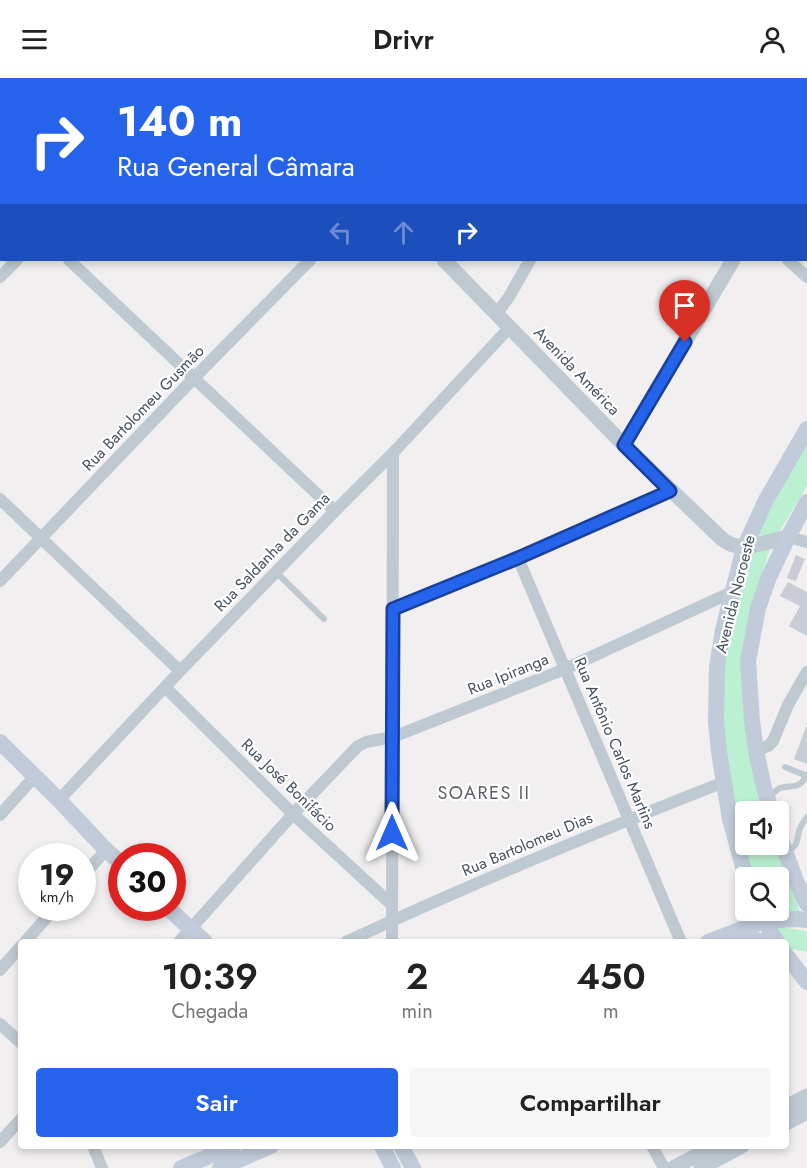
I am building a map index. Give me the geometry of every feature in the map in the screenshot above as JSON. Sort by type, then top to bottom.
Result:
[{"type":"main road","name":"Avenida Noroeste","points":[[743,867],[730,819],[718,752],[717,667],[732,592],[744,548],[766,500],[807,429]]},
{"type":"main road","name":"Avenida Noroeste","points":[[769,801],[756,751],[748,661],[758,608],[769,577],[807,502]]},
{"type":"main road","points":[[0,742],[106,850]]},
{"type":"main road","points":[[786,855],[807,904]]},
{"type":"main road","points":[[789,918],[807,920]]},
{"type":"main road","points":[[182,921],[202,939]]},
{"type":"main road","points":[[714,939],[750,921]]},
{"type":"main road","points":[[763,921],[775,939]]},
{"type":"main road","points":[[789,956],[807,960]]},
{"type":"main road","points":[[789,959],[807,982]]},
{"type":"main road","points":[[182,1168],[226,1149]]},
{"type":"main road","points":[[220,1168],[264,1149]]},
{"type":"main road","points":[[384,1149],[393,1168]]},
{"type":"main road","points":[[390,1149],[399,1168]]},
{"type":"main road","points":[[403,1149],[413,1168]]},
{"type":"street","points":[[0,277],[15,261]]},
{"type":"street","points":[[70,261],[335,511]]},
{"type":"street","name":"Rua Bartolomeu Gusmão","points":[[0,581],[309,261]]},
{"type":"street","name":"Avenida América","points":[[445,261],[670,491],[722,539],[744,548]]},
{"type":"street","points":[[497,314],[529,261]]},
{"type":"street","points":[[624,445],[732,261]]},
{"type":"street","points":[[789,261],[807,277]]},
{"type":"street","name":"Rua Saldanha da Gama","points":[[59,800],[180,670],[393,453],[510,327]]},
{"type":"street","points":[[392,939],[393,453]]},
{"type":"street","points":[[393,609],[518,558],[670,491]]},
{"type":"street","points":[[0,499],[180,670]]},
{"type":"street","points":[[744,548],[788,537],[807,542]]},
{"type":"street","name":"Rua Antônio Carlos Martins","points":[[518,558],[680,939]]},
{"type":"street","name":"Rua Ipiranga","points":[[181,939],[293,814],[358,746],[366,742],[393,737],[565,669],[732,592]]},
{"type":"street","points":[[756,751],[773,741],[788,705],[807,672]]},
{"type":"street","name":"Rua José Bonifácio","points":[[165,687],[293,814],[392,904]]},
{"type":"street","points":[[0,815],[35,776]]},
{"type":"street","name":"Rua Bartolomeu Dias","points":[[353,939],[629,819],[724,782]]},
{"type":"street","points":[[96,861],[106,850]]},
{"type":"street","points":[[27,939],[43,921]]},
{"type":"street","points":[[0,970],[18,949]]},
{"type":"street","points":[[0,1024],[18,1040]]},
{"type":"street","points":[[789,1105],[807,1096]]},
{"type":"street","points":[[789,1121],[807,1112]]},
{"type":"street","points":[[0,1142],[18,1122]]},
{"type":"street","points":[[94,1149],[102,1168]]},
{"type":"street","points":[[654,1149],[664,1168]]},
{"type":"street","points":[[673,1168],[708,1149]]},
{"type":"street","points":[[701,1168],[736,1149]]},
{"type":"lane","points":[[276,571],[324,619]]},
{"type":"lane","points":[[785,767],[806,780]]},
{"type":"lane","points":[[772,801],[778,789],[790,788],[806,780]]},
{"type":"lane","points":[[789,850],[797,842],[799,829],[807,817]]},
{"type":"green space","points":[[807,440],[807,486],[767,557],[753,609],[763,801],[735,801],[735,821],[723,725],[724,670],[738,592],[762,525]]},
{"type":"green space","points":[[745,855],[780,855],[784,867],[749,867]]},
{"type":"green space","points":[[789,880],[797,901],[800,914],[789,915]]},
{"type":"green space","points":[[771,926],[807,931],[807,952],[789,949],[789,939],[779,939]]},
{"type":"building","points":[[796,555],[805,559],[796,581],[787,578]]},
{"type":"building","points":[[788,582],[807,592],[807,636],[789,626],[800,606],[780,596]]},
{"type":"building","points":[[807,727],[807,764],[794,759]]},
{"type":"district","name":"SOARES II","points":[[484,793]]},
{"type":"route","points":[[392,833],[393,609],[518,558],[670,491],[624,445],[685,342]]}]
